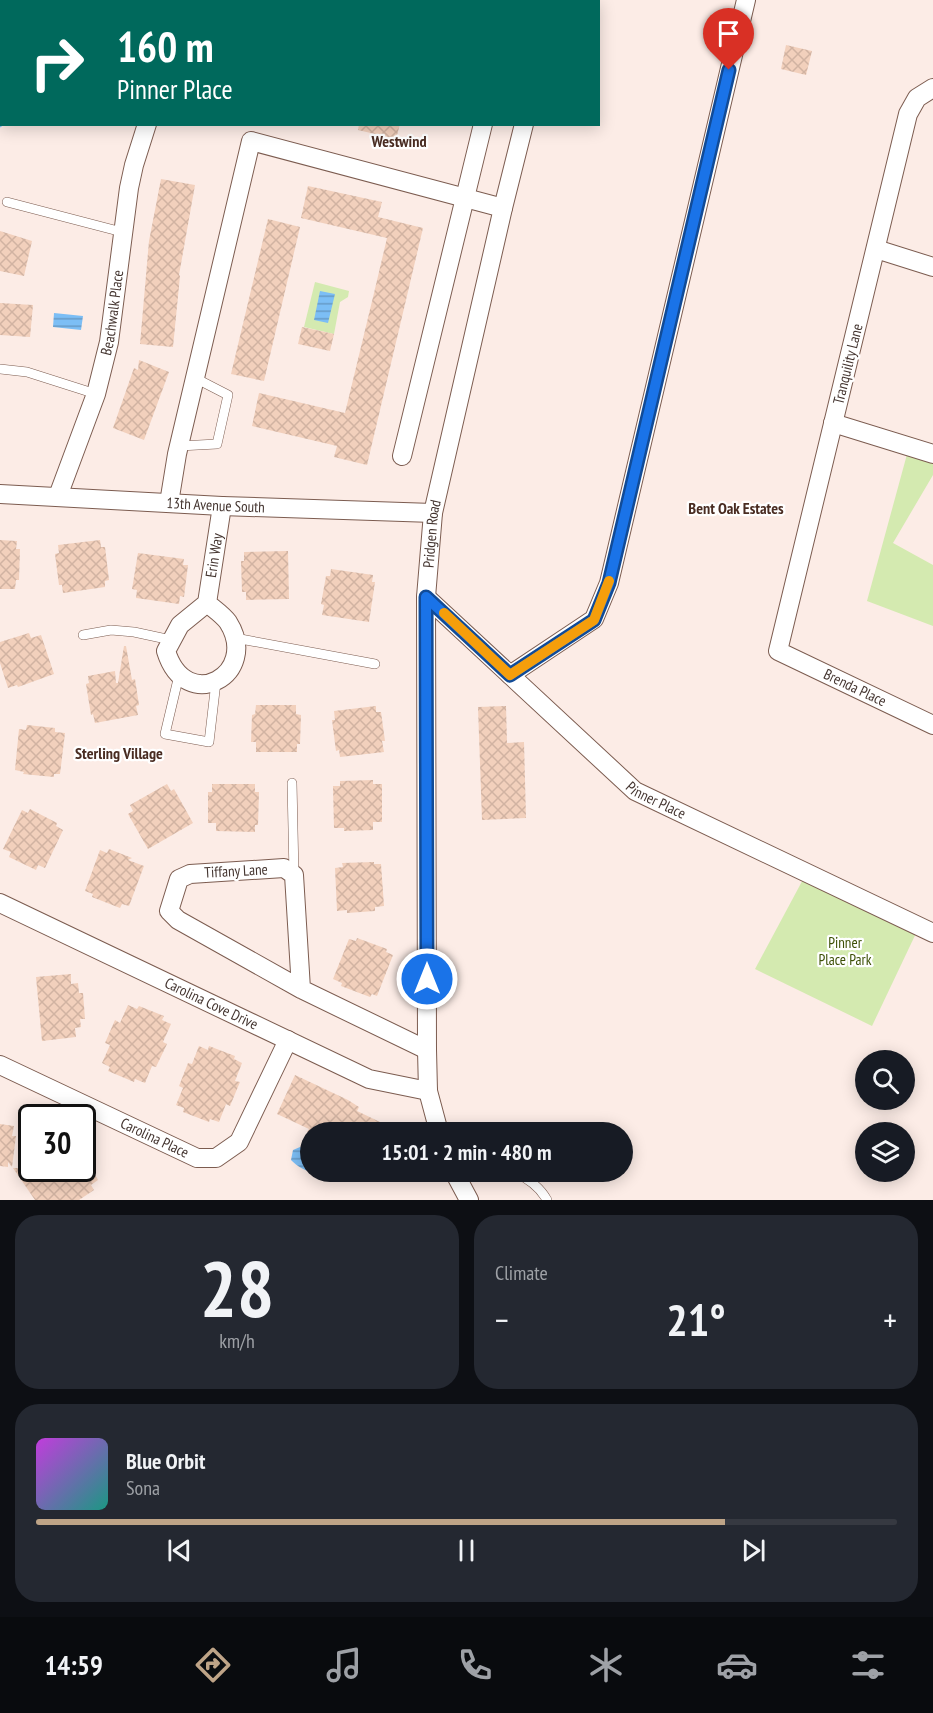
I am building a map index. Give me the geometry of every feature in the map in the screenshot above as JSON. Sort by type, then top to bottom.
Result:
[{"type":"street","points":[[510,675],[594,620],[609,583],[746,0]]},
{"type":"street","name":"Tranquility Lane","points":[[778,651],[908,114],[917,98],[933,88]]},
{"type":"street","name":"Beachwalk Place","points":[[58,496],[96,394],[109,342],[122,232],[134,165],[146,126]]},
{"type":"street","points":[[402,456],[483,126]]},
{"type":"street","name":"Pridgen Road","points":[[436,1122],[428,1091],[427,1050],[426,597],[433,513],[524,126]]},
{"type":"street","points":[[169,503],[179,446],[253,133],[503,208]]},
{"type":"street","points":[[876,249],[933,267]]},
{"type":"street","points":[[833,423],[933,454]]},
{"type":"street","name":"13th Avenue South","points":[[0,494],[222,506],[433,513]]},
{"type":"street","name":"Erin Way","points":[[207,603],[222,506]]},
{"type":"street","name":"Pinner Place","points":[[426,597],[635,791],[933,933]]},
{"type":"street","points":[[207,603],[227,621],[235,638],[236,657],[230,669],[216,682],[200,684],[186,680],[174,671],[166,651],[180,625],[207,603]]},
{"type":"street","name":"Brenda Place","points":[[778,651],[933,725]]},
{"type":"street","name":"Tiffany Lane","points":[[294,875],[284,868],[190,874],[179,879],[169,911],[178,920],[301,988],[427,1050]]},
{"type":"street","points":[[294,875],[301,988]]},
{"type":"street","name":"Carolina Cove Drive","points":[[0,903],[369,1079],[428,1091]]},
{"type":"street","name":"Carolina Place","points":[[0,1065],[197,1158],[216,1158],[239,1142],[288,1040]]},
{"type":"street","points":[[460,1182],[470,1200]]},
{"type":"lane","points":[[7,202],[122,232]]},
{"type":"lane","points":[[0,369],[27,372],[96,394]]},
{"type":"lane","points":[[179,446],[217,444],[228,395],[195,378]]},
{"type":"lane","points":[[83,635],[111,630],[171,639]]},
{"type":"lane","points":[[235,638],[375,664]]},
{"type":"lane","points":[[179,675],[165,734],[209,742],[216,682]]},
{"type":"lane","points":[[292,783],[294,875]]},
{"type":"lane","points":[[531,1182],[544,1194],[547,1200]]},
{"type":"green space","points":[[315,282],[349,291],[348,297],[340,302],[334,334],[304,327]]},
{"type":"green space","points":[[909,447],[933,456],[933,475],[893,543],[933,565],[933,626],[867,601]]},
{"type":"green space","name":"Pinner Place Park","points":[[807,872],[919,927],[872,1026],[755,969]]},
{"type":"water","points":[[320,291],[335,294],[328,323],[314,320]]},
{"type":"water","points":[[54,313],[83,316],[81,330],[53,327]]},
{"type":"water","points":[[300,1147],[300,1167],[291,1160],[293,1150]]},
{"type":"building","points":[[786,45],[812,51],[806,75],[781,69]]},
{"type":"building","points":[[359,126],[399,126],[396,139],[358,130]]},
{"type":"building","points":[[161,179],[195,185],[179,275],[173,347],[140,344],[149,241]]},
{"type":"building","points":[[308,186],[382,202],[378,217],[423,228],[367,465],[334,457],[337,446],[252,426],[259,393],[345,413],[387,238],[301,218]]},
{"type":"building","points":[[268,219],[300,227],[264,381],[231,374]]},
{"type":"building","points":[[0,231],[32,241],[24,276],[0,271]]},
{"type":"building","points":[[0,303],[33,305],[30,337],[0,335]]},
{"type":"building","points":[[302,327],[334,334],[330,351],[298,344]]},
{"type":"building","points":[[139,360],[169,372],[144,440],[113,428],[134,368],[138,370]]},
{"type":"building","points":[[0,540],[17,541],[16,549],[20,549],[19,580],[16,580],[15,589],[0,589]]},
{"type":"building","points":[[100,540],[101,547],[105,547],[109,580],[105,581],[105,587],[63,593],[62,585],[59,585],[55,554],[59,553],[58,545]]},
{"type":"building","points":[[288,551],[289,599],[246,600],[246,592],[242,592],[241,561],[244,561],[244,552]]},
{"type":"building","points":[[138,553],[184,559],[183,565],[188,565],[184,597],[180,596],[179,604],[136,598],[137,590],[132,589]]},
{"type":"building","points":[[331,569],[373,575],[372,582],[375,582],[369,622],[322,615],[324,605],[321,604],[326,576],[330,576]]},
{"type":"building","points":[[29,633],[31,638],[41,635],[54,674],[18,687],[17,685],[8,688],[0,663],[0,642]]},
{"type":"building","points":[[124,646],[126,646],[132,680],[135,679],[139,705],[136,706],[138,715],[95,723],[93,714],[91,715],[86,684],[89,683],[88,676],[115,671],[116,683],[118,683]]},
{"type":"building","points":[[256,705],[296,705],[296,714],[301,715],[300,744],[297,744],[297,752],[256,752],[256,742],[251,742],[252,715],[255,714]]},
{"type":"building","points":[[376,706],[376,712],[381,712],[385,741],[382,741],[384,752],[340,757],[339,750],[336,751],[332,720],[335,720],[334,711]]},
{"type":"building","points":[[506,706],[507,743],[524,742],[526,818],[482,820],[478,707]]},
{"type":"building","points":[[27,725],[55,728],[55,732],[65,733],[60,774],[54,774],[54,777],[23,774],[24,772],[15,770],[19,729],[26,730]]},
{"type":"building","points":[[373,780],[373,784],[382,784],[382,822],[373,822],[373,830],[344,831],[344,828],[334,828],[333,786],[340,786],[340,781]]},
{"type":"building","points":[[167,784],[171,791],[174,789],[193,823],[148,849],[128,814],[133,811],[130,805]]},
{"type":"building","points":[[212,784],[255,784],[255,792],[259,792],[258,825],[255,825],[255,832],[216,831],[216,823],[208,823],[208,792],[212,792]]},
{"type":"building","points":[[30,809],[57,823],[56,826],[63,830],[45,868],[38,865],[36,870],[9,857],[11,852],[3,849],[22,810],[28,813]]},
{"type":"building","points":[[109,849],[132,858],[128,860],[144,866],[129,906],[122,904],[120,908],[92,897],[93,894],[85,891],[100,850],[107,853]]},
{"type":"building","points":[[374,862],[374,864],[381,864],[384,906],[375,907],[375,911],[347,913],[347,910],[337,911],[335,868],[343,867],[342,863]]},
{"type":"building","points":[[357,938],[387,949],[386,952],[393,955],[377,996],[372,994],[370,997],[341,986],[342,983],[333,979],[349,939],[356,941]]},
{"type":"building","points":[[71,974],[71,984],[78,983],[79,993],[83,993],[85,1019],[80,1019],[81,1027],[75,1028],[76,1037],[42,1041],[36,977]]},
{"type":"building","points":[[128,1005],[137,1009],[139,1006],[164,1016],[162,1020],[171,1024],[163,1042],[167,1044],[156,1067],[152,1066],[145,1083],[135,1079],[134,1082],[108,1071],[110,1067],[102,1063],[110,1045],[105,1043],[115,1020],[120,1023]]},
{"type":"building","points":[[199,1046],[208,1050],[209,1046],[235,1056],[234,1059],[242,1063],[235,1081],[240,1082],[230,1106],[226,1104],[219,1122],[210,1119],[209,1122],[183,1112],[184,1108],[176,1105],[183,1088],[179,1086],[188,1063],[192,1064]]},
{"type":"building","points":[[295,1075],[348,1100],[359,1107],[357,1111],[380,1122],[300,1122],[300,1125],[277,1114]]},
{"type":"building","points":[[0,1124],[14,1126],[12,1136],[16,1136],[12,1167],[8,1162],[8,1167],[0,1166]]},
{"type":"building","points":[[23,1182],[95,1182],[91,1185],[94,1190],[79,1200],[35,1200]]},
{"type":"slow traffic","points":[[444,613],[510,675],[594,620],[609,581]]},
{"type":"district","name":"Westwind","points":[[399,141]]},
{"type":"district","name":"Bent Oak Estates","points":[[736,508]]},
{"type":"district","name":"Sterling Village","points":[[119,753]]},
{"type":"route","points":[[427,979],[426,597],[510,675],[594,620],[609,583],[729,70]]}]
